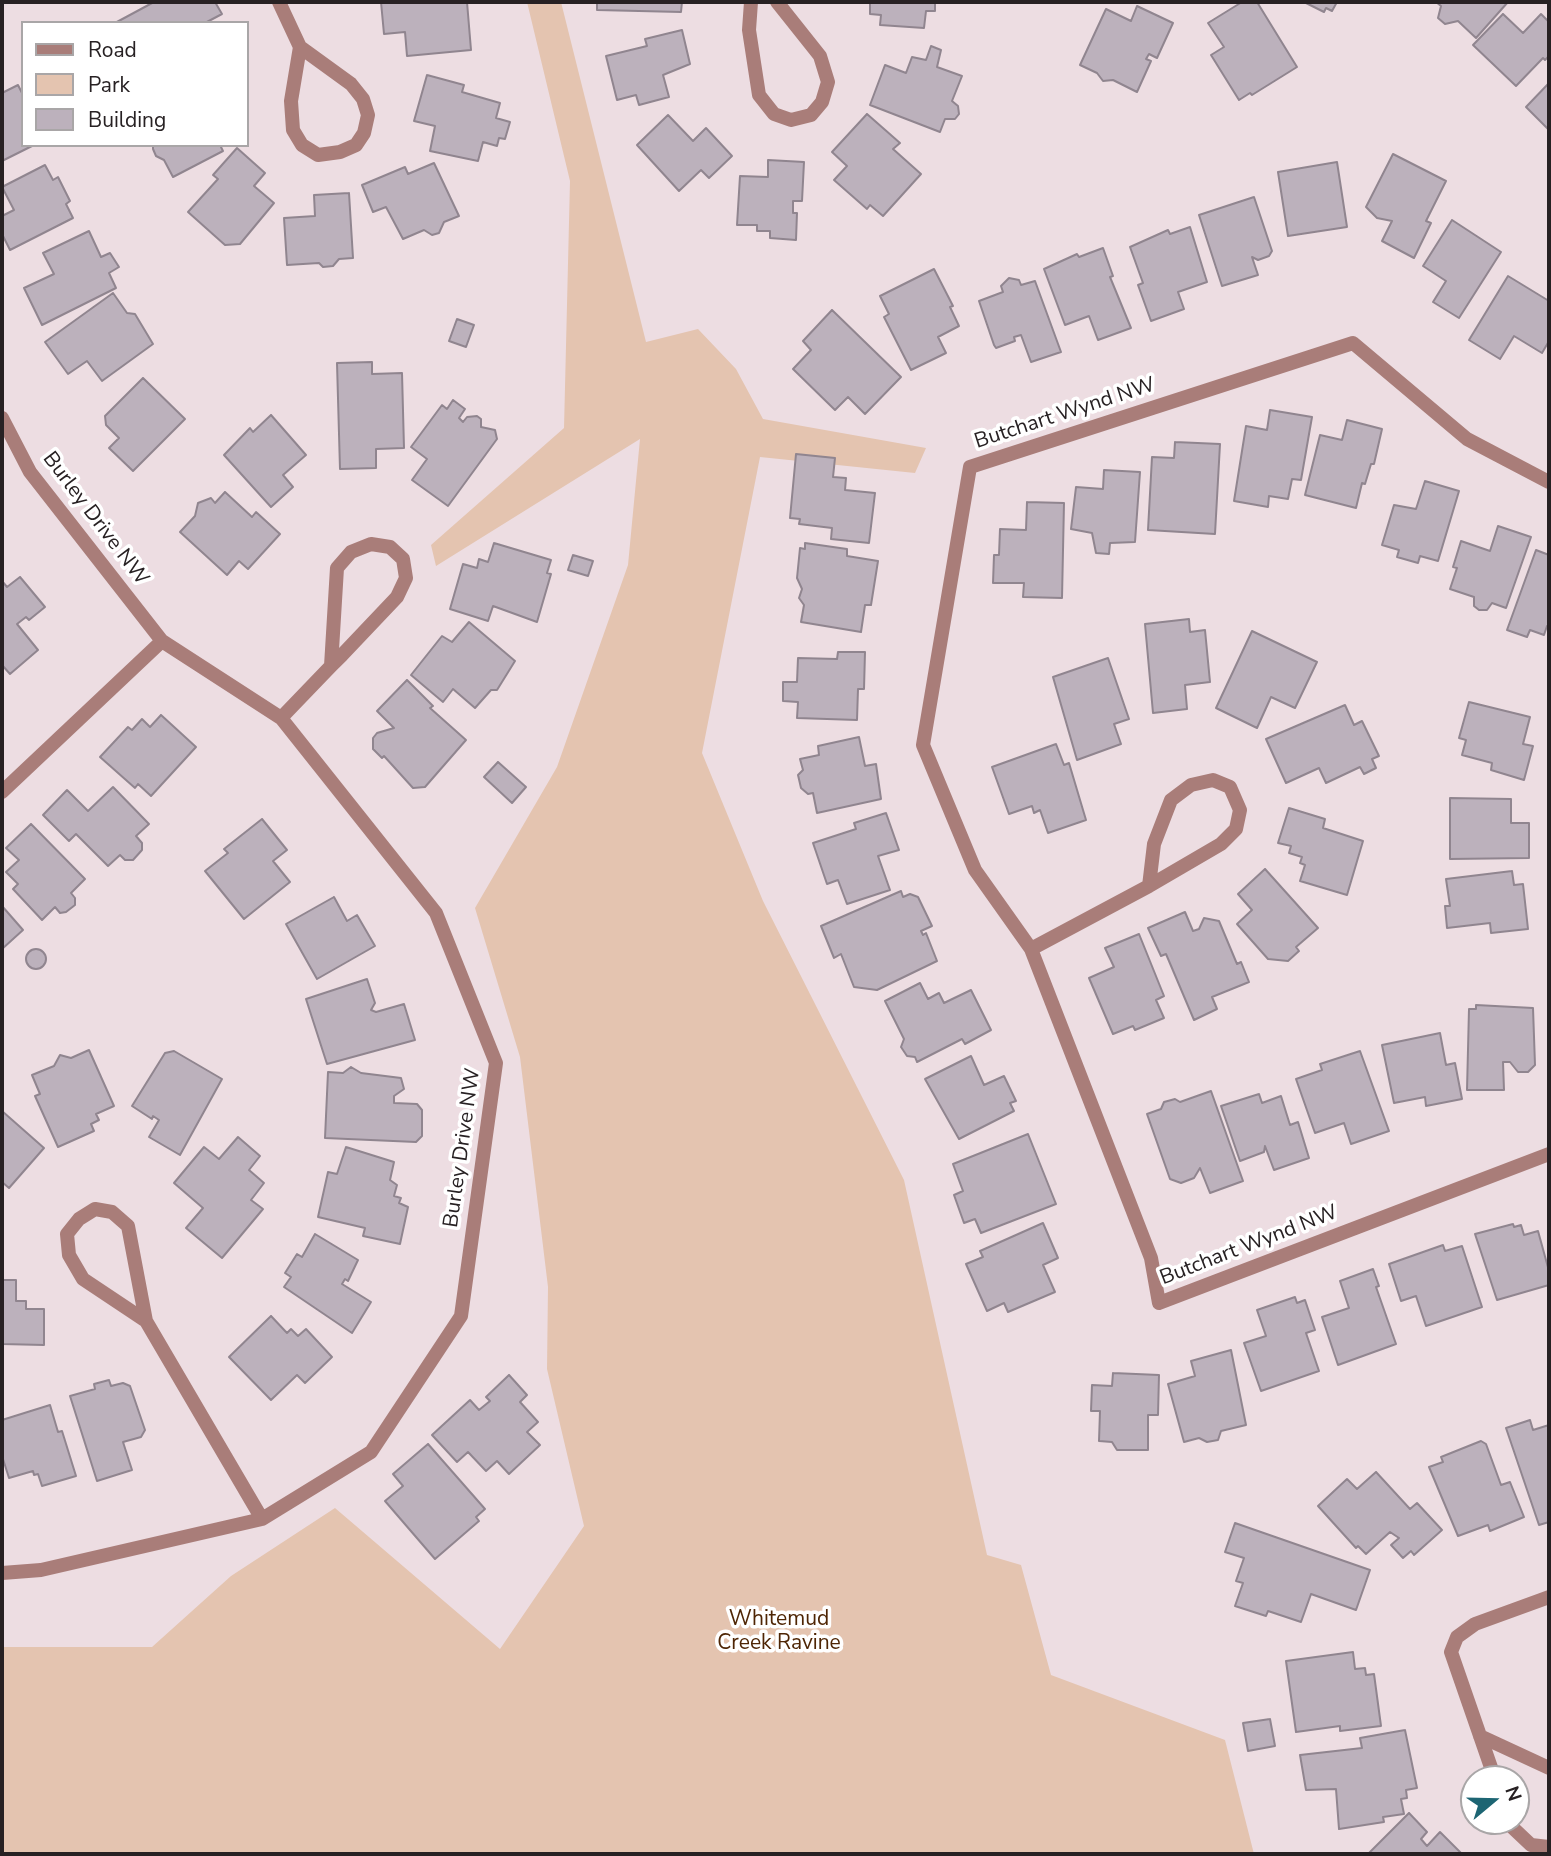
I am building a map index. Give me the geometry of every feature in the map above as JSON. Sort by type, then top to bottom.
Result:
[{"type":"street","points":[[279,2],[300,47],[351,84],[363,99],[368,115],[365,133],[356,145],[340,152],[318,155],[302,145],[293,130],[291,102],[300,47]]},
{"type":"street","points":[[751,2],[749,30],[760,95],[774,114],[791,120],[811,115],[822,102],[828,82],[820,56],[777,2]]},
{"type":"street","name":"Butchart Wynd NW","points":[[1549,482],[1466,439],[1353,343],[970,467],[923,745],[975,870],[1031,949],[1151,1258],[1159,1303],[1549,1154]]},
{"type":"street","name":"Burley Drive NW","points":[[2,418],[30,472],[162,641],[281,718],[436,912],[496,1063],[461,1316],[371,1452],[262,1518],[41,1570],[2,1573]]},
{"type":"street","points":[[281,718],[331,666],[397,597],[406,578],[403,559],[390,547],[371,544],[351,552],[337,568],[331,666]]},
{"type":"street","points":[[2,792],[162,641]]},
{"type":"street","points":[[1031,949],[1149,886],[1221,844],[1236,829],[1240,810],[1230,787],[1213,780],[1191,785],[1171,800],[1154,844],[1149,886]]},
{"type":"street","points":[[146,1321],[83,1279],[69,1255],[67,1234],[79,1219],[95,1209],[112,1212],[128,1226],[146,1321],[262,1518]]},
{"type":"street","points":[[1490,1765],[1451,1652],[1457,1637],[1475,1624],[1549,1597]]},
{"type":"street","points":[[1480,1736],[1549,1768]]},
{"type":"street","points":[[1520,1835],[1531,1845],[1549,1846]]},
{"type":"green space","name":"Whitemud Creek Ravine","points":[[527,2],[561,2],[646,342],[698,329],[736,369],[763,419],[926,448],[915,473],[760,457],[702,753],[763,901],[904,1180],[987,1555],[1021,1565],[1051,1675],[1225,1740],[1254,1854],[2,1854],[2,1647],[152,1647],[231,1576],[335,1508],[500,1649],[584,1526],[547,1369],[548,1287],[520,1057],[475,908],[557,767],[628,565],[640,439],[436,566],[431,545],[564,428],[570,181]]},
{"type":"building","points":[[154,2],[215,2],[222,14],[209,21],[119,21]]},
{"type":"building","points":[[381,2],[467,2],[471,50],[407,56],[405,32],[384,34]]},
{"type":"building","points":[[597,2],[682,2],[681,12],[597,10]]},
{"type":"building","points":[[870,2],[935,2],[935,11],[926,11],[924,28],[880,25],[881,15],[870,14]]},
{"type":"building","points":[[1242,2],[1257,2],[1297,67],[1239,100],[1211,55],[1224,47],[1208,23]]},
{"type":"building","points":[[1304,2],[1337,2],[1332,11],[1326,8],[1324,12]]},
{"type":"building","points":[[1436,2],[1508,2],[1476,38],[1458,21],[1445,24],[1438,18],[1441,6]]},
{"type":"building","points":[[1137,6],[1173,23],[1157,58],[1149,54],[1146,59],[1151,61],[1137,92],[1113,80],[1103,81],[1097,73],[1080,65],[1106,9],[1131,21]]},
{"type":"building","points":[[1503,14],[1523,33],[1541,14],[1549,22],[1549,56],[1545,60],[1543,58],[1516,86],[1473,45]]},
{"type":"building","points":[[682,30],[690,64],[663,75],[669,97],[639,105],[636,95],[617,100],[606,56],[647,46],[645,39]]},
{"type":"building","points":[[931,46],[941,50],[937,67],[962,76],[952,101],[958,106],[959,114],[955,119],[945,119],[940,132],[870,105],[885,65],[906,73],[912,57],[926,60]]},
{"type":"building","points":[[427,75],[464,85],[462,92],[500,103],[496,118],[510,122],[505,139],[499,138],[497,146],[483,142],[478,161],[430,151],[435,126],[414,121]]},
{"type":"building","points":[[1549,83],[1549,130],[1526,107]]},
{"type":"building","points":[[18,85],[21,91],[21,147],[30,147],[2,161],[2,93]]},
{"type":"building","points":[[867,114],[900,143],[893,149],[921,174],[883,216],[870,205],[867,209],[834,180],[847,166],[832,152]]},
{"type":"building","points":[[668,115],[693,141],[706,128],[732,156],[709,178],[701,170],[679,191],[637,145]]},
{"type":"building","points":[[221,147],[223,151],[173,177],[164,160],[156,156],[153,149]]},
{"type":"building","points":[[237,148],[265,173],[254,186],[274,203],[240,244],[225,245],[188,212],[218,179],[213,175]]},
{"type":"building","points":[[1393,154],[1446,181],[1426,221],[1431,223],[1414,258],[1382,241],[1392,221],[1377,218],[1366,207]]},
{"type":"building","points":[[768,160],[804,162],[802,201],[793,201],[793,213],[797,213],[796,240],[770,238],[770,231],[757,231],[757,225],[737,225],[740,176],[768,177]]},
{"type":"building","points":[[1337,162],[1347,227],[1288,236],[1278,172]]},
{"type":"building","points":[[434,163],[459,216],[444,222],[439,233],[432,235],[424,230],[403,239],[386,207],[373,212],[362,185],[405,167],[408,174]]},
{"type":"building","points":[[45,165],[53,180],[58,177],[70,201],[66,204],[73,218],[10,250],[2,234],[2,216],[14,210],[2,187]]},
{"type":"building","points":[[349,193],[353,258],[339,259],[333,266],[323,267],[319,263],[287,265],[284,218],[315,216],[314,195]]},
{"type":"building","points":[[1254,197],[1272,251],[1269,256],[1258,260],[1252,257],[1258,275],[1222,286],[1199,215]]},
{"type":"building","points":[[1452,220],[1501,252],[1459,318],[1433,302],[1446,281],[1423,266]]},
{"type":"building","points":[[1190,227],[1207,282],[1178,292],[1184,309],[1151,321],[1138,285],[1143,283],[1130,247],[1168,230],[1170,234]]},
{"type":"building","points":[[89,231],[101,257],[110,253],[119,267],[109,273],[116,288],[42,325],[24,288],[54,274],[43,253]]},
{"type":"building","points":[[1103,248],[1113,276],[1110,277],[1131,328],[1098,340],[1089,316],[1065,325],[1044,269],[1077,254],[1079,257]]},
{"type":"building","points":[[934,269],[953,306],[950,307],[959,326],[938,337],[946,353],[911,370],[884,317],[889,314],[880,296]]},
{"type":"building","points":[[1508,276],[1549,301],[1549,341],[1542,353],[1514,336],[1500,359],[1469,340]]},
{"type":"building","points":[[1009,278],[1019,280],[1021,285],[1035,281],[1061,352],[1031,362],[1021,335],[1014,337],[1015,341],[996,348],[979,301],[1003,292],[1001,286]]},
{"type":"building","points":[[113,293],[127,313],[135,314],[153,344],[102,381],[87,361],[68,374],[45,342]]},
{"type":"building","points":[[832,310],[901,377],[865,414],[848,397],[835,410],[793,369],[811,350],[803,341]]},
{"type":"building","points":[[457,319],[474,325],[466,347],[449,341]]},
{"type":"building","points":[[372,362],[372,374],[402,373],[404,448],[376,449],[376,468],[340,469],[337,363]]},
{"type":"building","points":[[143,378],[185,419],[133,471],[109,448],[119,438],[106,425],[105,416]]},
{"type":"building","points":[[453,400],[465,409],[459,418],[463,422],[467,417],[477,416],[481,419],[481,427],[495,430],[497,439],[448,506],[412,480],[427,459],[411,447],[442,405],[447,409]]},
{"type":"building","points":[[1270,410],[1312,417],[1301,480],[1292,479],[1288,499],[1269,496],[1268,507],[1234,501],[1246,426],[1267,430]]},
{"type":"building","points":[[271,415],[306,455],[283,475],[293,487],[271,507],[224,455],[250,428],[253,432]]},
{"type":"building","points":[[1347,420],[1382,429],[1374,464],[1371,464],[1365,484],[1362,483],[1356,508],[1305,495],[1320,435],[1342,440]]},
{"type":"building","points":[[1175,442],[1220,444],[1215,534],[1148,530],[1152,457],[1174,458]]},
{"type":"building","points":[[796,454],[835,458],[833,477],[846,478],[845,490],[875,493],[869,543],[831,539],[832,528],[799,524],[800,519],[790,518]]},
{"type":"building","points":[[1104,470],[1140,472],[1135,542],[1110,543],[1109,554],[1096,553],[1092,533],[1071,529],[1076,487],[1103,489]]},
{"type":"building","points":[[1425,481],[1459,491],[1438,561],[1420,556],[1418,563],[1397,557],[1399,550],[1382,545],[1394,505],[1416,509]]},
{"type":"building","points":[[225,492],[252,517],[256,512],[280,534],[248,569],[239,561],[227,575],[180,532],[195,516],[198,503],[211,498],[215,503]]},
{"type":"building","points":[[1027,502],[1064,503],[1062,598],[1023,597],[1024,583],[993,583],[994,555],[999,555],[1000,529],[1026,530]]},
{"type":"building","points":[[1498,526],[1531,537],[1506,608],[1492,603],[1487,610],[1479,610],[1474,606],[1474,597],[1450,589],[1457,568],[1453,567],[1461,541],[1490,551]]},
{"type":"building","points":[[494,543],[551,560],[547,573],[551,574],[537,622],[493,606],[488,621],[450,609],[463,564],[477,568],[479,559],[488,562]]},
{"type":"building","points":[[805,543],[847,549],[847,556],[878,561],[871,605],[865,605],[861,632],[801,622],[804,605],[799,598],[802,589],[797,578],[800,548],[805,549]]},
{"type":"building","points":[[1536,550],[1549,555],[1549,627],[1547,626],[1544,635],[1530,630],[1527,637],[1507,630]]},
{"type":"building","points":[[573,555],[593,561],[588,576],[568,570]]},
{"type":"building","points":[[20,577],[45,607],[29,620],[26,617],[17,624],[38,650],[10,674],[2,665],[2,581],[7,587]]},
{"type":"building","points":[[1189,619],[1190,632],[1205,630],[1210,682],[1185,685],[1187,709],[1153,713],[1145,624]]},
{"type":"building","points":[[469,622],[515,661],[497,690],[491,690],[475,708],[453,689],[443,702],[411,675],[442,636],[452,642]]},
{"type":"building","points":[[1252,631],[1317,662],[1295,708],[1271,697],[1257,728],[1216,708]]},
{"type":"building","points":[[838,652],[865,652],[864,689],[858,689],[857,720],[797,718],[798,702],[783,701],[783,682],[797,682],[798,658],[837,659]]},
{"type":"building","points":[[1108,658],[1129,719],[1114,724],[1121,744],[1077,760],[1053,677]]},
{"type":"building","points":[[407,680],[433,706],[430,708],[466,740],[425,787],[413,788],[384,756],[382,758],[373,749],[373,738],[377,733],[394,728],[377,711]]},
{"type":"building","points":[[1469,702],[1530,717],[1523,744],[1533,746],[1524,780],[1491,770],[1492,763],[1462,755],[1466,740],[1459,738]]},
{"type":"building","points":[[1345,705],[1354,725],[1362,721],[1379,756],[1372,759],[1376,768],[1364,774],[1360,767],[1326,783],[1319,768],[1286,783],[1266,739]]},
{"type":"building","points":[[161,715],[196,747],[151,796],[138,784],[135,788],[100,757],[128,727],[132,730],[142,719],[150,727]]},
{"type":"building","points":[[859,737],[865,766],[876,764],[881,799],[817,813],[813,793],[808,794],[801,788],[798,775],[803,770],[800,759],[819,755],[818,746]]},
{"type":"building","points":[[1056,744],[1064,765],[1069,763],[1086,820],[1048,833],[1040,810],[1034,813],[1032,806],[1009,814],[992,767]]},
{"type":"building","points":[[498,762],[526,787],[512,803],[484,777]]},
{"type":"building","points":[[113,787],[149,824],[136,836],[142,843],[142,850],[133,860],[125,860],[120,855],[108,866],[76,834],[69,841],[43,815],[67,790],[88,811]]},
{"type":"building","points":[[1450,798],[1511,799],[1511,823],[1529,823],[1529,858],[1450,859]]},
{"type":"building","points":[[1289,808],[1325,819],[1323,828],[1363,841],[1347,895],[1300,881],[1305,865],[1300,863],[1302,857],[1289,853],[1291,846],[1278,843]]},
{"type":"building","points":[[886,813],[899,850],[878,856],[890,890],[847,904],[838,880],[827,884],[813,843],[856,829],[854,823]]},
{"type":"building","points":[[262,819],[287,850],[273,861],[290,882],[244,919],[205,871],[228,853],[224,849]]},
{"type":"building","points":[[31,824],[85,879],[71,893],[75,898],[75,905],[60,913],[55,907],[42,920],[13,889],[18,884],[6,872],[19,860],[6,848]]},
{"type":"building","points":[[1265,869],[1318,928],[1296,947],[1299,951],[1288,961],[1268,959],[1237,924],[1252,910],[1238,894]]},
{"type":"building","points":[[1512,871],[1514,885],[1523,884],[1528,929],[1491,933],[1490,923],[1447,928],[1445,906],[1450,906],[1446,879]]},
{"type":"building","points":[[901,891],[903,897],[910,894],[918,897],[932,926],[921,931],[923,935],[926,933],[937,961],[877,990],[854,987],[841,954],[834,958],[821,926]]},
{"type":"building","points":[[334,897],[347,921],[357,915],[375,946],[317,979],[286,924]]},
{"type":"building","points":[[2,906],[23,930],[2,949]]},
{"type":"building","points":[[1185,912],[1193,931],[1199,929],[1204,918],[1219,921],[1237,964],[1241,962],[1249,982],[1212,997],[1217,1009],[1194,1020],[1166,954],[1161,956],[1148,928]]},
{"type":"building","points":[[1139,934],[1164,996],[1156,1000],[1164,1018],[1135,1030],[1133,1026],[1113,1034],[1089,978],[1114,967],[1105,948]]},
{"type":"building","points":[[36,949],[43,952],[46,959],[43,966],[36,969],[29,966],[26,959],[29,952]]},
{"type":"building","points":[[367,979],[375,1003],[371,1010],[376,1012],[404,1004],[415,1040],[327,1064],[306,999]]},
{"type":"building","points":[[920,983],[928,999],[939,993],[944,1003],[971,990],[991,1030],[965,1044],[962,1039],[917,1062],[915,1057],[907,1056],[901,1047],[904,1039],[885,1001]]},
{"type":"building","points":[[1476,1005],[1533,1008],[1535,1065],[1528,1072],[1518,1072],[1510,1062],[1503,1062],[1504,1090],[1467,1090],[1469,1009],[1476,1009]]},
{"type":"building","points":[[1440,1033],[1446,1065],[1455,1063],[1462,1099],[1426,1106],[1425,1097],[1394,1103],[1382,1045]]},
{"type":"building","points":[[89,1050],[114,1106],[96,1114],[99,1120],[91,1124],[94,1131],[58,1147],[35,1096],[40,1094],[32,1075],[54,1066],[60,1055],[71,1058]]},
{"type":"building","points":[[174,1051],[222,1079],[180,1155],[149,1137],[159,1120],[153,1116],[152,1119],[132,1106],[165,1053]]},
{"type":"building","points":[[1360,1051],[1389,1131],[1351,1144],[1344,1123],[1315,1133],[1296,1079],[1322,1070],[1320,1064]]},
{"type":"building","points":[[971,1056],[984,1085],[1004,1076],[1016,1101],[1010,1103],[1014,1111],[959,1139],[925,1079]]},
{"type":"building","points":[[351,1067],[361,1073],[401,1078],[404,1089],[394,1096],[394,1103],[417,1104],[422,1110],[422,1136],[416,1142],[325,1138],[328,1072],[343,1073]]},
{"type":"building","points":[[1211,1091],[1243,1181],[1210,1193],[1200,1168],[1194,1178],[1181,1183],[1170,1179],[1147,1114],[1161,1109],[1164,1102],[1175,1099],[1180,1102]]},
{"type":"building","points":[[1259,1094],[1262,1103],[1281,1096],[1290,1125],[1298,1122],[1309,1158],[1274,1170],[1265,1146],[1264,1152],[1240,1161],[1221,1106]]},
{"type":"building","points":[[2,1111],[44,1148],[9,1188],[2,1182]]},
{"type":"building","points":[[1028,1134],[1056,1204],[981,1233],[975,1219],[964,1223],[954,1195],[963,1191],[953,1164]]},
{"type":"building","points":[[238,1137],[260,1156],[249,1170],[264,1183],[251,1200],[263,1209],[222,1258],[186,1228],[203,1208],[174,1183],[204,1147],[219,1159]]},
{"type":"building","points":[[346,1147],[394,1162],[390,1180],[397,1185],[394,1196],[401,1198],[399,1203],[408,1207],[400,1244],[363,1236],[365,1228],[318,1217],[328,1172],[337,1174]]},
{"type":"building","points":[[1043,1223],[1058,1258],[1043,1265],[1055,1292],[1008,1312],[1004,1303],[987,1311],[966,1264],[983,1257],[980,1251]]},
{"type":"building","points":[[1513,1224],[1514,1227],[1521,1225],[1524,1235],[1538,1231],[1549,1271],[1549,1285],[1497,1300],[1475,1234]]},
{"type":"building","points":[[315,1234],[358,1260],[348,1281],[345,1279],[342,1284],[371,1302],[352,1333],[284,1287],[291,1277],[285,1273],[297,1254],[302,1257]]},
{"type":"building","points":[[1443,1245],[1445,1251],[1462,1246],[1482,1307],[1426,1326],[1416,1296],[1401,1301],[1389,1264]]},
{"type":"building","points":[[1373,1269],[1379,1286],[1376,1287],[1396,1344],[1338,1365],[1322,1317],[1349,1308],[1340,1281]]},
{"type":"building","points":[[2,1280],[16,1280],[16,1301],[26,1301],[26,1309],[44,1309],[44,1345],[2,1344]]},
{"type":"building","points":[[1295,1297],[1297,1303],[1305,1300],[1315,1330],[1306,1333],[1319,1371],[1261,1391],[1244,1343],[1266,1336],[1257,1310]]},
{"type":"building","points":[[271,1316],[287,1333],[291,1329],[298,1336],[306,1329],[332,1357],[305,1383],[297,1375],[271,1400],[229,1357]]},
{"type":"building","points":[[1231,1350],[1246,1425],[1221,1431],[1218,1440],[1207,1442],[1199,1438],[1184,1442],[1168,1384],[1195,1376],[1191,1361]]},
{"type":"building","points":[[1113,1373],[1159,1375],[1158,1415],[1148,1415],[1148,1450],[1117,1450],[1112,1442],[1099,1441],[1100,1411],[1091,1411],[1092,1385],[1112,1386]]},
{"type":"building","points":[[509,1375],[527,1395],[520,1402],[538,1422],[527,1432],[540,1445],[509,1474],[497,1461],[486,1471],[468,1452],[457,1462],[432,1435],[470,1400],[479,1410],[490,1401],[486,1397]]},
{"type":"building","points":[[109,1380],[111,1386],[123,1383],[130,1386],[145,1430],[141,1437],[123,1442],[132,1470],[97,1481],[70,1396],[95,1389],[94,1384]]},
{"type":"building","points":[[50,1405],[58,1432],[62,1431],[76,1476],[42,1486],[38,1474],[34,1475],[33,1471],[9,1478],[2,1456],[2,1420]]},
{"type":"building","points":[[1530,1420],[1533,1430],[1549,1425],[1549,1522],[1539,1525],[1506,1428]]},
{"type":"building","points":[[1481,1441],[1486,1444],[1501,1485],[1510,1482],[1524,1517],[1490,1531],[1488,1525],[1458,1536],[1429,1467],[1443,1462],[1441,1457]]},
{"type":"building","points":[[428,1444],[485,1509],[476,1517],[479,1521],[435,1559],[385,1501],[403,1486],[393,1474]]},
{"type":"building","points":[[1376,1472],[1410,1509],[1417,1503],[1442,1530],[1414,1555],[1411,1551],[1403,1558],[1391,1545],[1399,1538],[1390,1532],[1366,1554],[1358,1546],[1356,1548],[1318,1506],[1347,1479],[1357,1489]]},
{"type":"building","points":[[1235,1523],[1370,1570],[1356,1610],[1311,1594],[1301,1622],[1268,1611],[1266,1616],[1235,1606],[1243,1583],[1236,1581],[1244,1558],[1225,1552]]},
{"type":"building","points":[[1353,1652],[1355,1669],[1365,1668],[1366,1675],[1374,1674],[1381,1726],[1340,1731],[1340,1726],[1296,1732],[1286,1661]]},
{"type":"building","points":[[1270,1719],[1275,1746],[1248,1751],[1243,1723]]},
{"type":"building","points":[[1405,1730],[1417,1788],[1406,1790],[1407,1798],[1401,1799],[1404,1814],[1383,1817],[1384,1822],[1339,1829],[1336,1789],[1306,1790],[1300,1755],[1362,1748],[1360,1738]]},
{"type":"building","points":[[1409,1813],[1427,1832],[1421,1839],[1427,1846],[1440,1832],[1462,1854],[1368,1854]]}]
